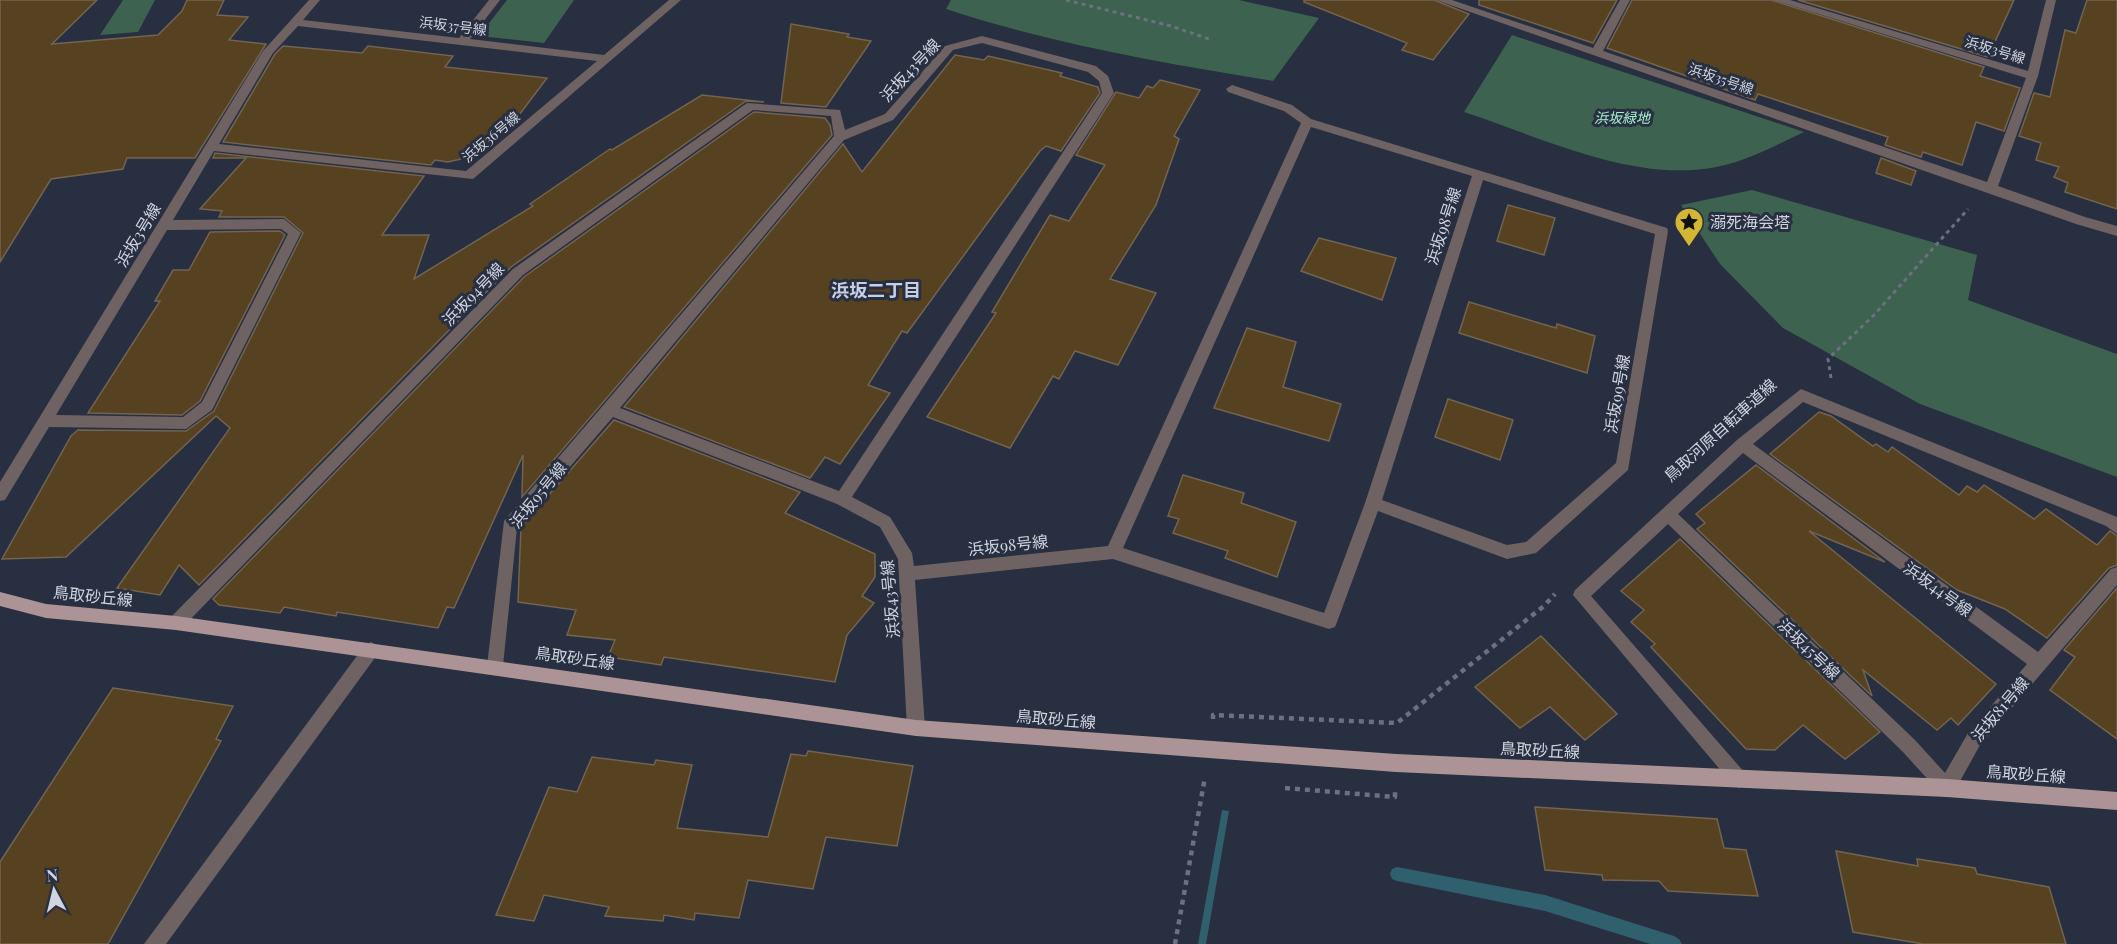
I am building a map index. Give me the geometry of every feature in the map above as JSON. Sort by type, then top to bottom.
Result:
[{"type":"main road","name":"鳥取砂丘線","points":[[0,599],[46,611],[176,623],[495,666],[915,728],[1396,763],[1947,788],[2117,801]]},
{"type":"street","name":"浜坂3号線","points":[[0,495],[269,51],[315,0]]},
{"type":"street","points":[[462,42],[495,0]]},
{"type":"street","name":"浜坂36号線","points":[[211,147],[469,176],[676,0]]},
{"type":"street","name":"浜坂35号線","points":[[1441,0],[1991,188]]},
{"type":"street","points":[[1596,53],[1625,0]]},
{"type":"street","name":"浜坂3号線","points":[[1778,0],[2032,76],[1991,188]]},
{"type":"street","points":[[2032,76],[2051,0]]},
{"type":"street","name":"浜坂37号線","points":[[296,22],[607,59]]},
{"type":"street","name":"浜坂43号線","points":[[842,499],[1108,93],[1104,79],[1092,69],[982,39],[949,48],[889,117],[840,137],[610,410],[842,499],[885,522],[906,558],[915,728]]},
{"type":"street","name":"浜坂98号線","points":[[907,574],[1113,552],[1329,622],[1373,503],[1479,174],[1307,122],[1288,108],[1232,89]]},
{"type":"street","name":"浜坂94号線","points":[[176,623],[518,272],[751,106],[836,113],[840,137]]},
{"type":"street","points":[[1113,552],[1307,122]]},
{"type":"street","name":"浜坂99号線","points":[[1373,503],[1507,552],[1530,548],[1623,466],[1662,231],[1479,174]]},
{"type":"street","points":[[1991,188],[2081,221],[2117,231]]},
{"type":"street","points":[[45,421],[186,423],[207,406],[295,233],[284,224],[164,225]]},
{"type":"street","points":[[1738,779],[1581,595],[1742,444],[1801,395],[2111,521],[2117,527]]},
{"type":"street","name":"浜坂95号線","points":[[495,666],[509,526],[610,410]]},
{"type":"street","name":"浜坂44号線","points":[[1742,444],[2039,663]]},
{"type":"street","name":"浜坂45号線","points":[[1668,513],[1909,746],[1947,788]]},
{"type":"street","points":[[2039,663],[2117,574]]},
{"type":"street","points":[[154,944],[371,650]]},
{"type":"street","name":"浜坂81号線","points":[[1947,788],[1974,739],[2039,663]]},
{"type":"path","points":[[1066,0],[1171,26],[1212,40]]},
{"type":"path","points":[[1832,387],[1828,360],[1874,315],[1973,203],[1991,188]]},
{"type":"path","points":[[1397,723],[1544,606],[1557,591]]},
{"type":"path","points":[[1175,944],[1204,782]]},
{"type":"green space","points":[[123,0],[155,0],[138,32],[100,35]]},
{"type":"green space","points":[[507,0],[574,0],[544,43],[479,36]]},
{"type":"green space","points":[[951,0],[1239,0],[1319,18],[1273,81],[1149,60],[1026,32],[946,9]]},
{"type":"green space","name":"浜坂緑地","points":[[1512,35],[1804,132],[1759,153],[1723,166],[1680,170],[1617,163],[1554,144],[1464,112]]},
{"type":"green space","points":[[1752,190],[1977,255],[1968,300],[2117,354],[2117,477],[1920,404],[1783,328],[1720,264],[1681,205]]},
{"type":"water","points":[[1222,810],[1229,811],[1206,944],[1198,944]]},
{"type":"building","points":[[0,0],[97,0],[52,44],[158,35],[182,11],[187,0],[224,0],[217,15],[248,17],[229,40],[266,44],[195,158],[127,158],[123,169],[51,179],[0,262]]},
{"type":"building","points":[[1304,0],[1434,0],[1469,14],[1433,60],[1402,50],[1407,43],[1304,2]]},
{"type":"building","points":[[1479,0],[1617,0],[1593,43],[1479,5]]},
{"type":"building","points":[[1632,0],[1771,0],[1984,67],[1980,76],[2020,88],[2004,131],[1976,122],[1962,165],[1923,152],[1921,157],[1885,145],[1888,137],[1758,94],[1755,100],[1607,48]]},
{"type":"building","points":[[1798,0],[2014,0],[1988,57]]},
{"type":"building","points":[[2087,0],[2117,0],[2117,209],[2065,192],[2068,183],[2054,177],[2059,167],[2036,160],[2041,143],[2019,136],[2034,93],[2050,97],[2065,30],[2076,33]]},
{"type":"building","points":[[791,24],[849,34],[847,37],[871,41],[826,107],[781,103]]},
{"type":"building","points":[[283,46],[362,53],[368,46],[453,56],[445,67],[547,78],[510,127],[474,156],[448,162],[435,160],[431,165],[223,142],[275,54]]},
{"type":"building","points":[[955,55],[984,60],[988,56],[1062,73],[1060,76],[1098,87],[1100,93],[1061,151],[1046,146],[1040,151],[907,333],[902,331],[868,385],[890,393],[840,464],[825,457],[810,478],[624,407],[843,144],[862,172]]},
{"type":"building","points":[[1160,80],[1200,90],[1174,136],[1179,139],[1156,205],[1110,279],[1156,293],[1118,365],[1075,351],[1059,379],[1053,376],[1010,448],[927,417],[996,313],[992,312],[1050,215],[1069,221],[1105,165],[1076,155],[1116,92],[1139,98],[1147,86],[1153,88]]},
{"type":"building","points":[[702,95],[764,102],[746,101],[511,267],[199,585],[179,565],[160,595],[117,588],[230,428],[216,416],[66,557],[2,559],[71,436],[78,430],[186,431],[214,411],[303,233],[284,217],[219,217],[222,211],[200,209],[246,158],[213,158],[215,153],[424,176],[382,235],[429,235],[414,279],[533,206],[530,204],[610,149],[612,150]]},
{"type":"building","points":[[754,112],[825,118],[830,125],[832,135],[522,497],[523,455],[454,608],[447,607],[438,628],[337,612],[336,616],[284,607],[280,613],[219,605],[213,599],[524,277]]},
{"type":"building","points":[[1881,158],[1916,171],[1911,185],[1876,173]]},
{"type":"building","points":[[1508,205],[1555,218],[1544,255],[1497,241]]},
{"type":"building","points":[[280,231],[285,235],[200,401],[182,415],[88,413],[160,301],[155,301],[173,270],[189,270],[210,232]]},
{"type":"building","points":[[1319,238],[1396,258],[1382,300],[1301,271]]},
{"type":"building","points":[[1469,302],[1556,328],[1557,324],[1595,336],[1587,373],[1459,333]]},
{"type":"building","points":[[1247,328],[1296,342],[1283,387],[1341,404],[1329,441],[1214,408]]},
{"type":"building","points":[[1448,399],[1513,420],[1500,460],[1435,437]]},
{"type":"building","points":[[1819,412],[1831,416],[1873,446],[1876,444],[1888,452],[1892,447],[1959,495],[1967,486],[1977,492],[1984,485],[2034,519],[2046,509],[2097,545],[2110,531],[2117,536],[2117,565],[2109,568],[2047,638],[2005,609],[1957,590],[1770,454]]},
{"type":"building","points":[[614,420],[800,492],[785,513],[875,554],[875,577],[862,596],[874,603],[847,635],[835,682],[664,657],[661,665],[608,657],[615,640],[567,635],[576,610],[518,602],[521,527]]},
{"type":"building","points":[[1756,465],[1885,562],[1809,531],[1996,684],[1958,725],[1951,718],[1937,730],[1863,670],[1872,696],[1697,529],[1705,523],[1696,514]]},
{"type":"building","points":[[1183,475],[1244,493],[1241,503],[1296,522],[1277,577],[1225,558],[1228,551],[1173,533],[1179,519],[1168,516]]},
{"type":"building","points":[[1680,539],[1880,732],[1845,759],[1803,725],[1775,750],[1746,749],[1651,647],[1655,644],[1631,622],[1644,610],[1621,591]]},
{"type":"building","points":[[2117,588],[2117,739],[2050,690],[2075,657],[2064,650]]},
{"type":"building","points":[[1541,636],[1617,714],[1585,740],[1550,707],[1520,728],[1475,687]]},
{"type":"building","points":[[113,688],[233,706],[216,739],[221,741],[108,944],[0,944],[0,862]]},
{"type":"building","points":[[808,751],[913,766],[897,846],[826,837],[813,889],[748,880],[739,918],[695,913],[694,920],[664,915],[663,921],[605,916],[609,907],[544,895],[534,921],[496,915],[549,787],[577,792],[592,757],[654,765],[656,760],[692,765],[677,828],[768,837],[791,754],[806,756]]},
{"type":"building","points":[[1535,807],[1717,819],[1724,848],[1746,850],[1758,896],[1668,891],[1659,881],[1603,880],[1602,875],[1545,870]]},
{"type":"building","points":[[1836,851],[1918,866],[1917,859],[1975,868],[1977,874],[2049,887],[2066,944],[1923,944],[1853,932]]},
{"type":"waterway","points":[[1397,874],[1545,903],[1674,944]]},
{"type":"place","name":"溺死海会塔","points":[[1689,248]]},
{"type":"district","name":"浜坂二丁目","points":[[876,291]]}]
